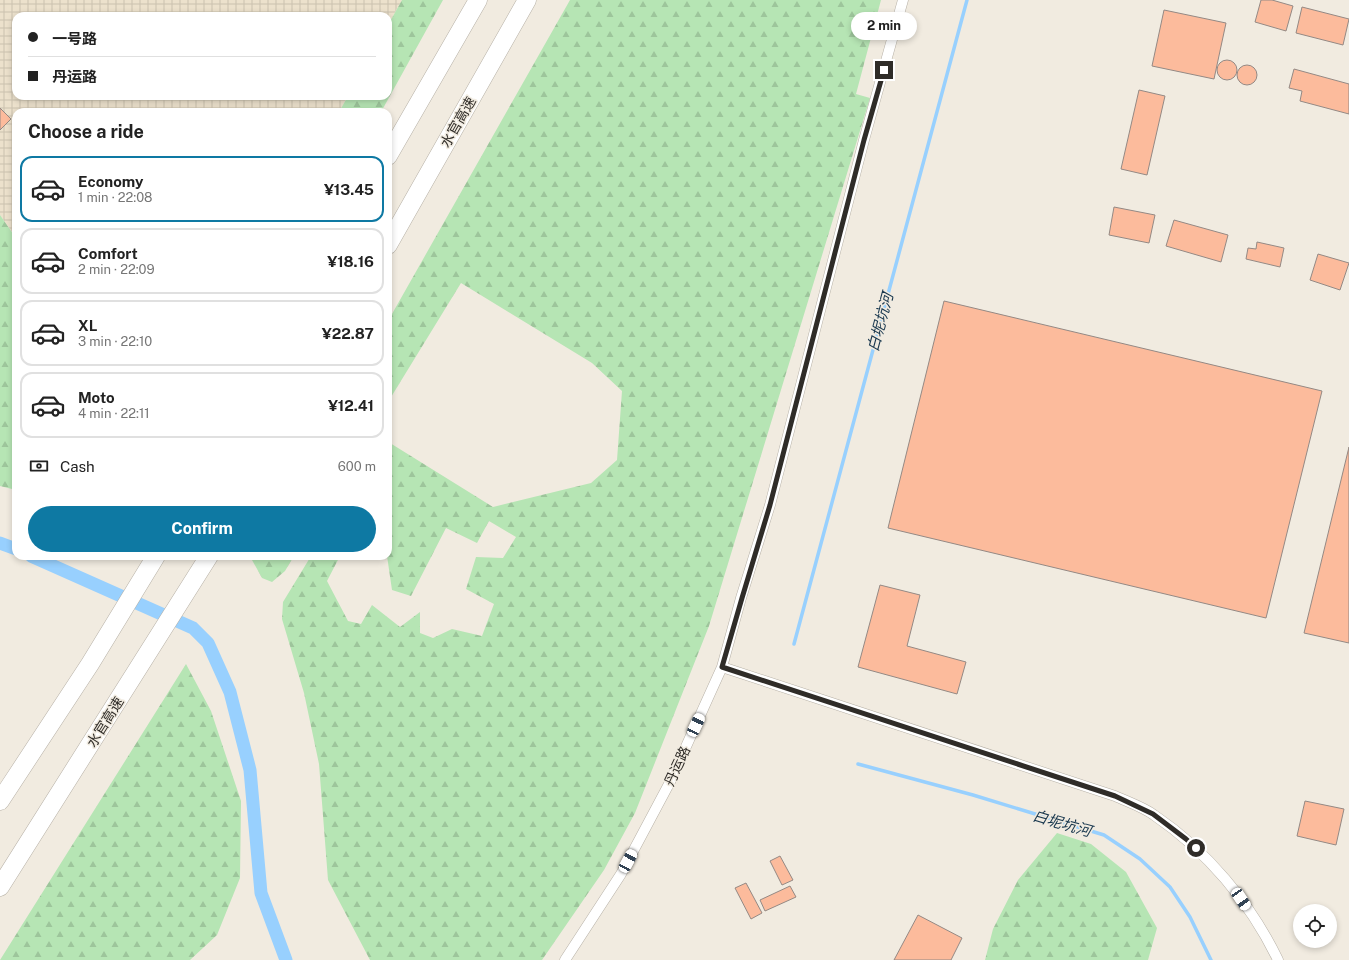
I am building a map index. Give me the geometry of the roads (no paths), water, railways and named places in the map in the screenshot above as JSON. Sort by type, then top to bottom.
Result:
[{"type":"highway","points":[[392,149],[478,0]]},
{"type":"highway","name":"水官高速","points":[[392,238],[527,0]]},
{"type":"highway","points":[[0,801],[90,664],[154,560]]},
{"type":"highway","name":"水官高速","points":[[0,887],[206,560]]},
{"type":"street","name":"丹运路","points":[[565,960],[621,874],[670,782],[722,667],[770,505],[864,140],[903,0]]},
{"type":"street","points":[[722,667],[1115,796],[1153,814],[1186,839],[1216,867],[1241,899],[1268,940],[1278,960]]},
{"type":"waterway","name":"白坭坑河","points":[[794,644],[967,0]]},
{"type":"waterway","points":[[0,543],[12,548]]},
{"type":"waterway","points":[[40,560],[193,628],[208,643],[230,692],[250,770],[261,893],[286,960]]},
{"type":"waterway","name":"白坭坑河","points":[[858,764],[973,795],[1104,835],[1140,859],[1170,887],[1190,917],[1211,960]]}]
